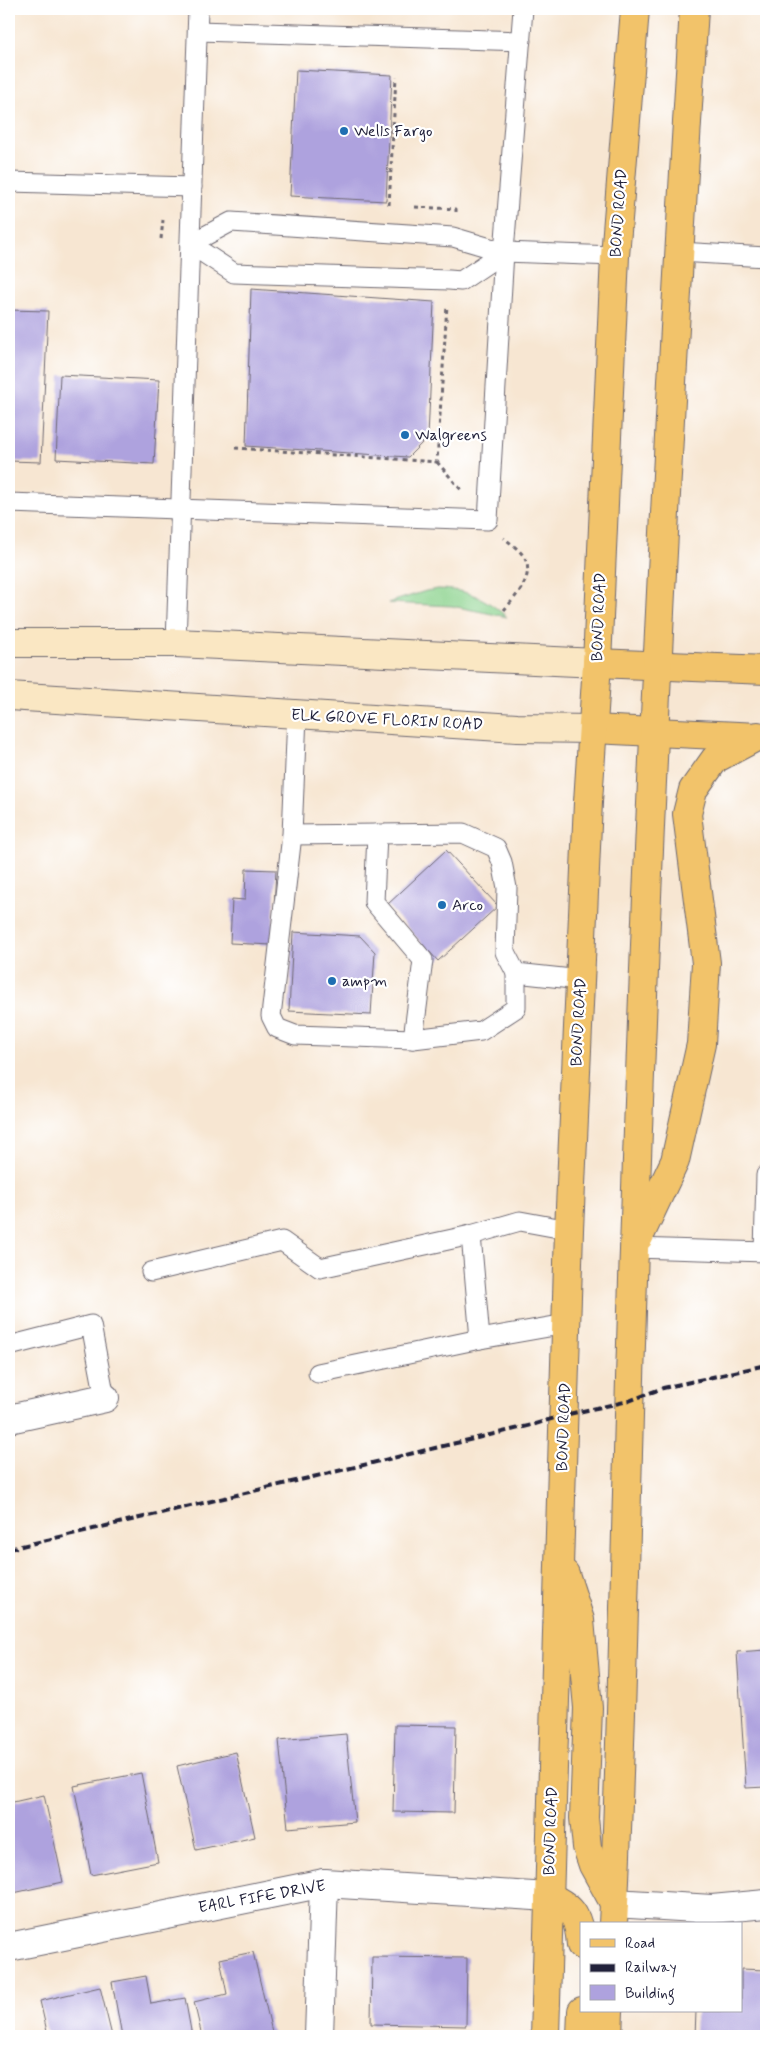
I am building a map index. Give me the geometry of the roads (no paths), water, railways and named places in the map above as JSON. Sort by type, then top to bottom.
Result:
[{"type":"main road","name":"BOND ROAD","points":[[545,2036],[569,1230],[593,729],[598,662],[615,256],[635,9]]},
{"type":"main road","points":[[614,1913],[634,1248],[655,731],[679,252],[694,9]]},
{"type":"main road","points":[[10,645],[176,643],[766,670]]},
{"type":"main road","name":"ELK GROVE FLORIN ROAD","points":[[9,696],[532,729],[655,731],[762,737]]},
{"type":"main road","points":[[634,1248],[675,1161],[701,1044],[706,963],[687,814],[690,800],[693,790],[715,759],[762,737]]},
{"type":"main road","points":[[559,1555],[580,1620],[588,1708],[584,1818],[587,1847],[592,1865],[614,1913]]},
{"type":"main road","points":[[549,1898],[563,1903],[573,1912],[580,1928]]},
{"type":"main road","points":[[581,2036],[582,2012]]},
{"type":"main road","points":[[608,2036],[609,2012]]},
{"type":"street","points":[[9,1419],[105,1398]]},
{"type":"street","points":[[318,2036],[324,1883]]},
{"type":"street","name":"EARL FIFE DRIVE","points":[[9,1947],[324,1883],[549,1898]]},
{"type":"street","points":[[614,1913],[712,1909],[766,1904]]},
{"type":"lane","points":[[176,643],[198,9]]},
{"type":"lane","points":[[9,503],[488,520],[504,252],[523,9]]},
{"type":"lane","points":[[198,30],[521,41]]},
{"type":"lane","points":[[9,182],[192,187]]},
{"type":"lane","points":[[190,244],[231,222],[453,237],[504,252],[615,256]]},
{"type":"lane","points":[[190,244],[234,273],[449,280],[461,280],[504,252]]},
{"type":"lane","points":[[679,252],[766,257]]},
{"type":"lane","points":[[292,835],[463,834],[496,848],[502,862],[507,888],[505,952],[516,973],[516,1008],[481,1031],[413,1039],[295,1034],[277,1028],[270,1016],[292,835],[297,715]]},
{"type":"lane","points":[[377,834],[374,902],[422,960],[413,1039]]},
{"type":"lane","points":[[516,973],[581,980]]},
{"type":"lane","points":[[634,1248],[765,1252],[766,1175]]},
{"type":"lane","points":[[151,1272],[282,1241],[320,1268],[471,1236],[520,1221],[569,1230]]},
{"type":"lane","points":[[471,1236],[480,1339]]},
{"type":"lane","points":[[318,1373],[480,1339],[566,1324]]},
{"type":"lane","points":[[9,1346],[91,1325],[105,1398]]},
{"type":"railway","points":[[9,1549],[532,1425],[564,1415],[629,1401],[663,1388],[766,1365]]},
{"type":"place","name":"Wells Fargo","points":[[344,131]]},
{"type":"place","name":"Walgreens","points":[[405,435]]},
{"type":"place","name":"Arco","points":[[442,905]]},
{"type":"place","name":"ampm","points":[[332,981]]}]
